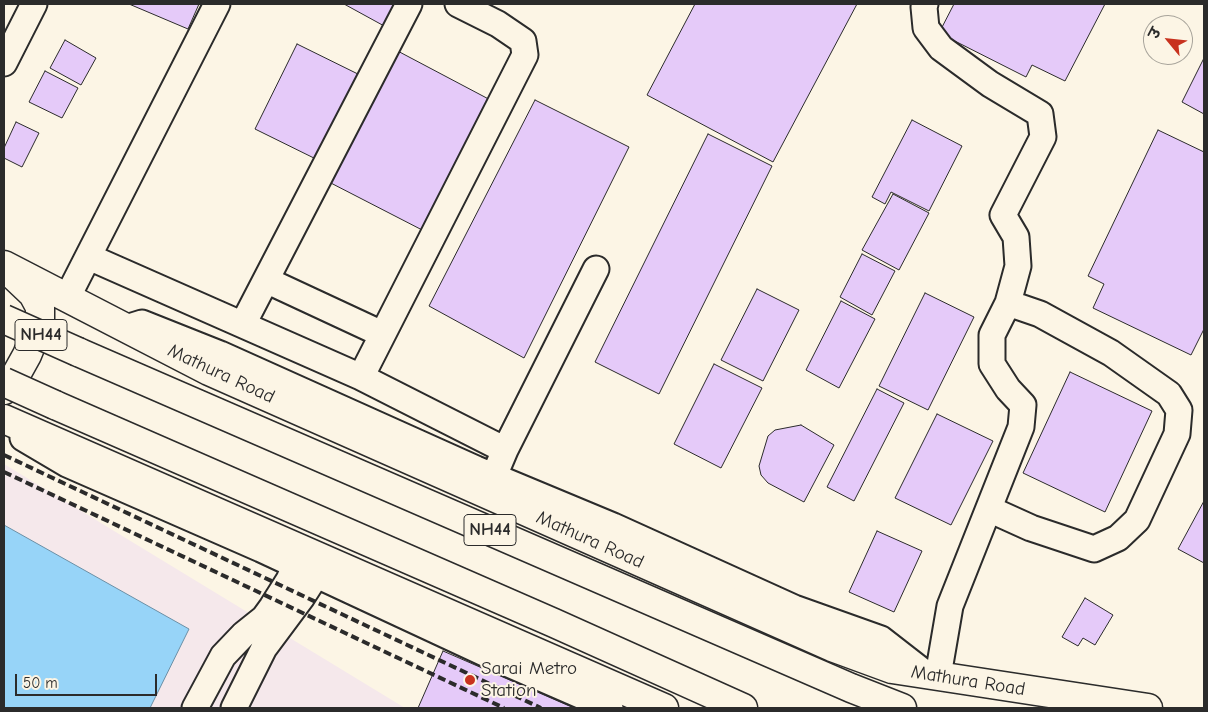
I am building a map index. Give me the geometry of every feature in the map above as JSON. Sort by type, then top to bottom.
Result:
[{"type":"main road","name":"Mathura Road","points":[[4,266],[209,371],[782,613],[832,647],[892,669],[1148,708]]},
{"type":"main road","points":[[4,266],[33,294],[40,307],[40,322],[17,373],[4,390]]},
{"type":"main road","name":"Mathura Road","points":[[4,319],[842,684],[902,708]]},
{"type":"main road","points":[[4,382],[743,708]]},
{"type":"main road","points":[[9,422],[308,562],[664,708]]},
{"type":"street","points":[[4,63],[34,4]]},
{"type":"street","points":[[67,298],[217,4]]},
{"type":"street","points":[[243,324],[409,4]]},
{"type":"street","points":[[361,377],[525,55],[524,41],[498,24],[458,4]]},
{"type":"street","points":[[925,4],[926,28],[941,48],[990,84],[1040,114],[1043,137],[1003,215],[1016,237],[1018,266],[1008,302],[992,335],[992,364],[1008,389],[1023,405],[1021,427],[950,606],[932,675]]},
{"type":"street","points":[[89,257],[361,377],[505,450]]},
{"type":"street","points":[[494,476],[505,450],[596,269]]},
{"type":"street","points":[[266,280],[382,334]]},
{"type":"street","points":[[989,509],[1031,528],[1094,549],[1118,538],[1137,520],[1177,434],[1179,410],[1169,394],[1111,353],[1040,314],[1008,302]]},
{"type":"street","points":[[126,328],[142,323],[211,350],[494,476],[613,526],[782,613]]},
{"type":"street","points":[[195,708],[223,656],[244,634],[264,618],[284,606],[311,583],[308,562]]},
{"type":"street","points":[[308,562],[486,654],[610,708]]},
{"type":"street","points":[[234,708],[284,606]]},
{"type":"shaded area","points":[[4,464],[405,708],[4,708]]},
{"type":"water","points":[[4,525],[189,629],[150,708],[4,708]]},
{"type":"building","points":[[129,4],[199,4],[188,29]]},
{"type":"building","points":[[344,4],[398,4],[386,27]]},
{"type":"building","points":[[695,4],[857,4],[773,162],[647,95]]},
{"type":"building","points":[[954,4],[1105,4],[1065,81],[1032,65],[1026,77],[939,33]]},
{"type":"building","points":[[65,40],[96,58],[81,85],[50,68]]},
{"type":"building","points":[[297,44],[366,78],[324,163],[255,129]]},
{"type":"building","points":[[392,48],[498,104],[428,233],[325,180]]},
{"type":"building","points":[[1204,58],[1204,114],[1182,102]]},
{"type":"building","points":[[45,71],[78,88],[62,118],[29,102]]},
{"type":"building","points":[[535,100],[629,147],[524,358],[429,306]]},
{"type":"building","points":[[912,120],[962,146],[929,211],[891,192],[885,204],[872,197]]},
{"type":"building","points":[[16,122],[39,133],[22,167],[4,158],[4,148]]},
{"type":"building","points":[[1158,130],[1204,152],[1204,329],[1191,355],[1093,308],[1104,284],[1088,276]]},
{"type":"building","points":[[708,134],[772,166],[659,394],[595,362]]},
{"type":"building","points":[[893,194],[929,213],[899,270],[862,250]]},
{"type":"building","points":[[862,254],[895,271],[872,315],[840,297]]},
{"type":"building","points":[[757,289],[799,310],[763,381],[721,360]]},
{"type":"building","points":[[925,293],[974,317],[928,410],[879,386]]},
{"type":"building","points":[[841,301],[875,319],[839,388],[806,370]]},
{"type":"building","points":[[714,364],[762,388],[721,468],[674,444]]},
{"type":"building","points":[[1070,372],[1152,411],[1105,512],[1023,473]]},
{"type":"building","points":[[877,389],[904,403],[854,501],[827,487]]},
{"type":"building","points":[[937,414],[993,441],[951,525],[895,498]]},
{"type":"building","points":[[801,425],[834,445],[804,502],[768,483],[761,475],[759,466],[768,436],[775,430]]},
{"type":"building","points":[[1204,501],[1204,563],[1178,549]]},
{"type":"building","points":[[877,531],[922,551],[894,612],[849,592]]},
{"type":"building","points":[[1085,598],[1113,615],[1095,645],[1083,638],[1078,646],[1062,637]]},
{"type":"building","name":"Sarai Metro Station","points":[[443,651],[574,708],[418,708]]},
{"type":"railway","points":[[4,455],[541,708]]},
{"type":"railway","points":[[4,472],[504,708]]},
{"type":"place","name":"Sarai Metro Station","points":[[470,680]]}]
